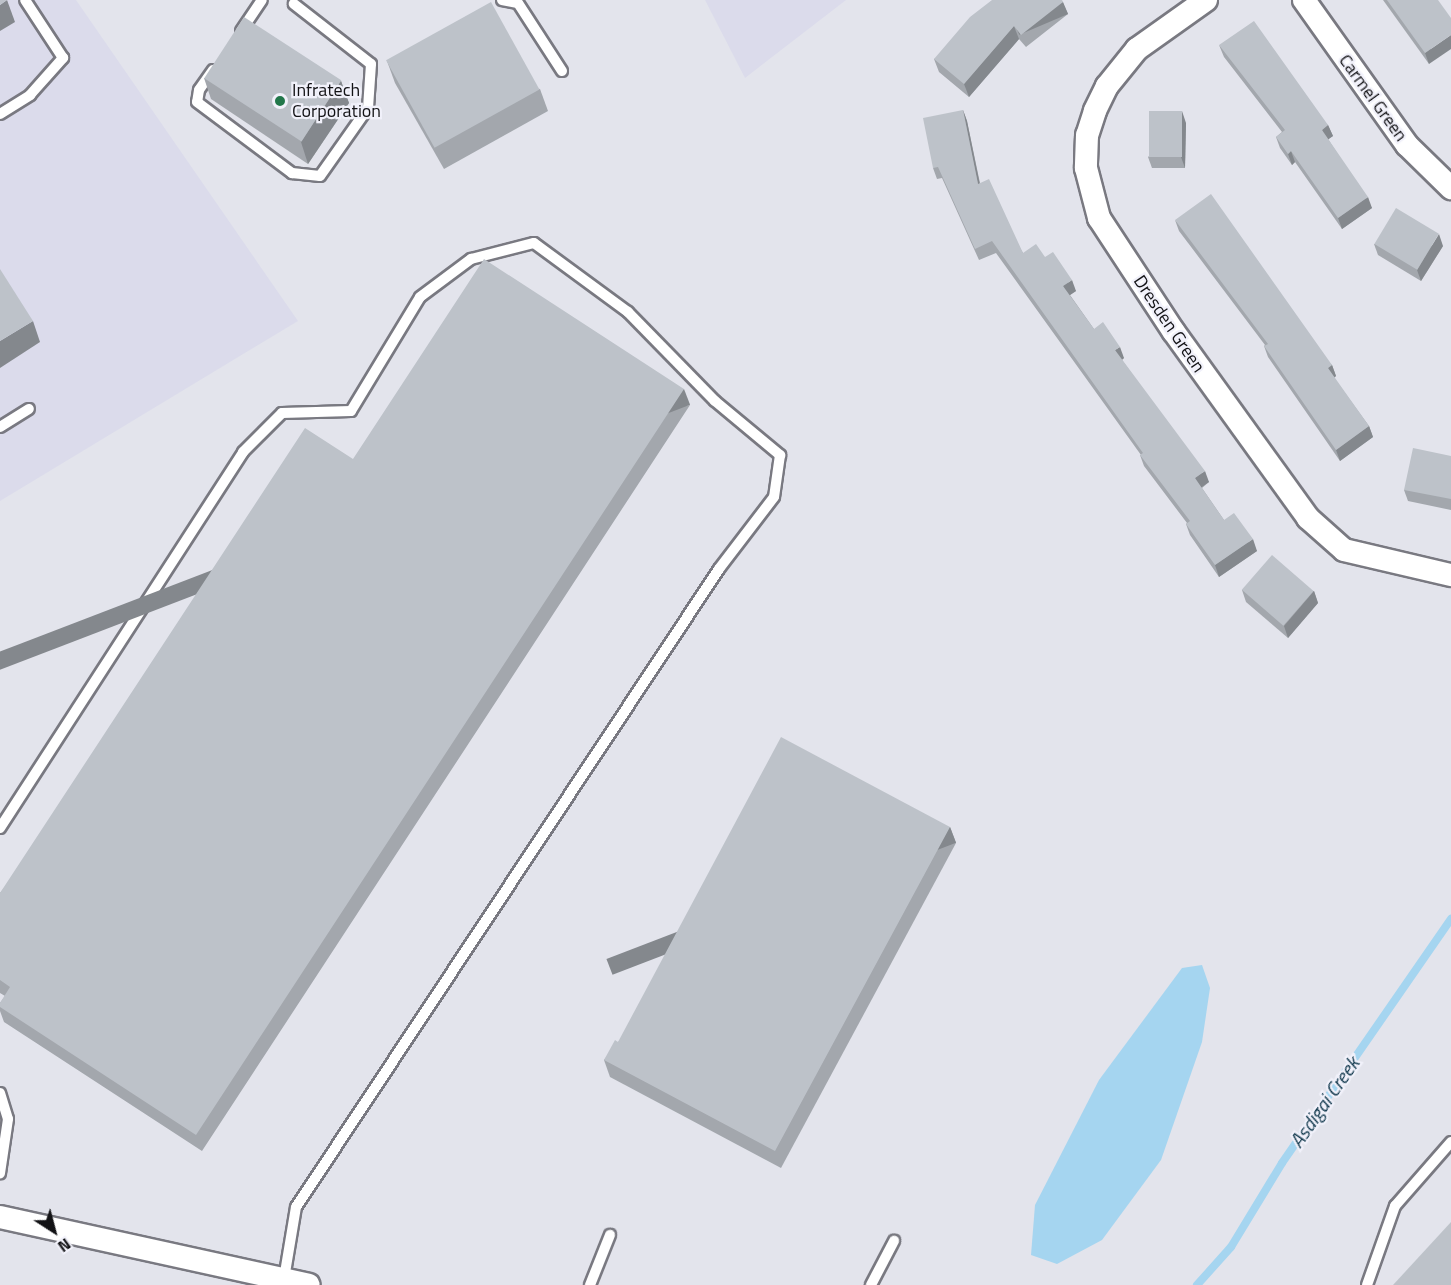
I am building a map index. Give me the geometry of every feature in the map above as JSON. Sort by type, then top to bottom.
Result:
[{"type":"street","name":"Dresden Green","points":[[1206,0],[1137,50],[1107,86],[1087,135],[1086,168],[1099,218],[1174,332],[1308,518],[1344,550],[1451,575]]},
{"type":"street","name":"Carmel Green","points":[[1304,0],[1407,144],[1451,188]]},
{"type":"street","points":[[0,1217],[271,1280],[309,1285]]},
{"type":"lane","points":[[0,114],[30,95],[63,58],[25,0]]},
{"type":"lane","points":[[231,45],[262,0]]},
{"type":"lane","points":[[501,0],[518,3],[562,71]]},
{"type":"lane","points":[[218,63],[199,90],[197,102],[292,172],[320,176],[368,108],[371,64],[293,1]]},
{"type":"lane","points":[[0,828],[243,452],[282,413],[351,411],[420,297],[471,259],[534,243],[627,312],[715,401],[780,455],[774,497],[719,569],[296,1207],[271,1280]]},
{"type":"lane","points":[[0,427],[29,409]]},
{"type":"lane","points":[[0,1093],[8,1119],[0,1173]]},
{"type":"lane","points":[[1367,1285],[1395,1206],[1451,1142]]},
{"type":"lane","points":[[590,1285],[610,1235]]},
{"type":"lane","points":[[872,1285],[894,1241]]},
{"type":"shaded area","points":[[0,0],[76,0],[298,321],[0,501]]},
{"type":"shaded area","points":[[705,0],[846,0],[745,78]]},
{"type":"water","points":[[1202,965],[1210,988],[1202,1042],[1161,1160],[1102,1240],[1057,1264],[1031,1255],[1035,1205],[1099,1080],[1182,968]]},
{"type":"building","points":[[992,0],[1062,0],[1063,2],[1021,35],[1014,26],[964,84],[934,59],[970,17]]},
{"type":"building","points":[[1387,0],[1438,0],[1451,18],[1451,35],[1425,53]]},
{"type":"building","points":[[491,2],[539,89],[435,148],[386,60]]},
{"type":"building","name":"Infratech Corporation","points":[[244,17],[341,80],[302,141],[204,78]]},
{"type":"building","points":[[1254,21],[1328,125],[1322,130],[1368,197],[1338,218],[1291,151],[1288,154],[1276,137],[1285,130],[1219,45]]},
{"type":"building","points":[[963,110],[978,184],[989,179],[1023,253],[1036,244],[1045,257],[1053,252],[1072,280],[1063,286],[1094,329],[1103,322],[1120,347],[1115,350],[1205,471],[1195,478],[1224,520],[1234,513],[1253,539],[1215,565],[1186,524],[1190,521],[1140,455],[1143,453],[992,241],[975,249],[938,167],[933,168],[923,118]]},
{"type":"building","points":[[1149,111],[1182,111],[1182,157],[1149,157]]},
{"type":"building","points":[[1211,194],[1332,365],[1328,368],[1369,426],[1336,450],[1264,346],[1268,344],[1175,220]]},
{"type":"building","points":[[1396,208],[1439,234],[1417,270],[1374,244]]},
{"type":"building","points":[[484,259],[684,389],[196,1135],[0,1007],[10,987],[0,980],[0,893],[305,428],[353,459]]},
{"type":"building","points":[[0,269],[33,321],[0,341]]},
{"type":"building","points":[[1413,448],[1451,456],[1451,499],[1404,490]]},
{"type":"building","points":[[1272,555],[1314,591],[1283,626],[1242,590]]},
{"type":"building","points":[[781,737],[950,827],[775,1151],[604,1060],[615,1040],[618,1042]]},
{"type":"building","points":[[1451,1222],[1451,1285],[1393,1285]]},
{"type":"waterway","name":"Asdigai Creek","points":[[1197,1285],[1231,1247],[1282,1163],[1451,919]]},
{"type":"place","name":"Infratech Corporation","points":[[280,101]]}]
